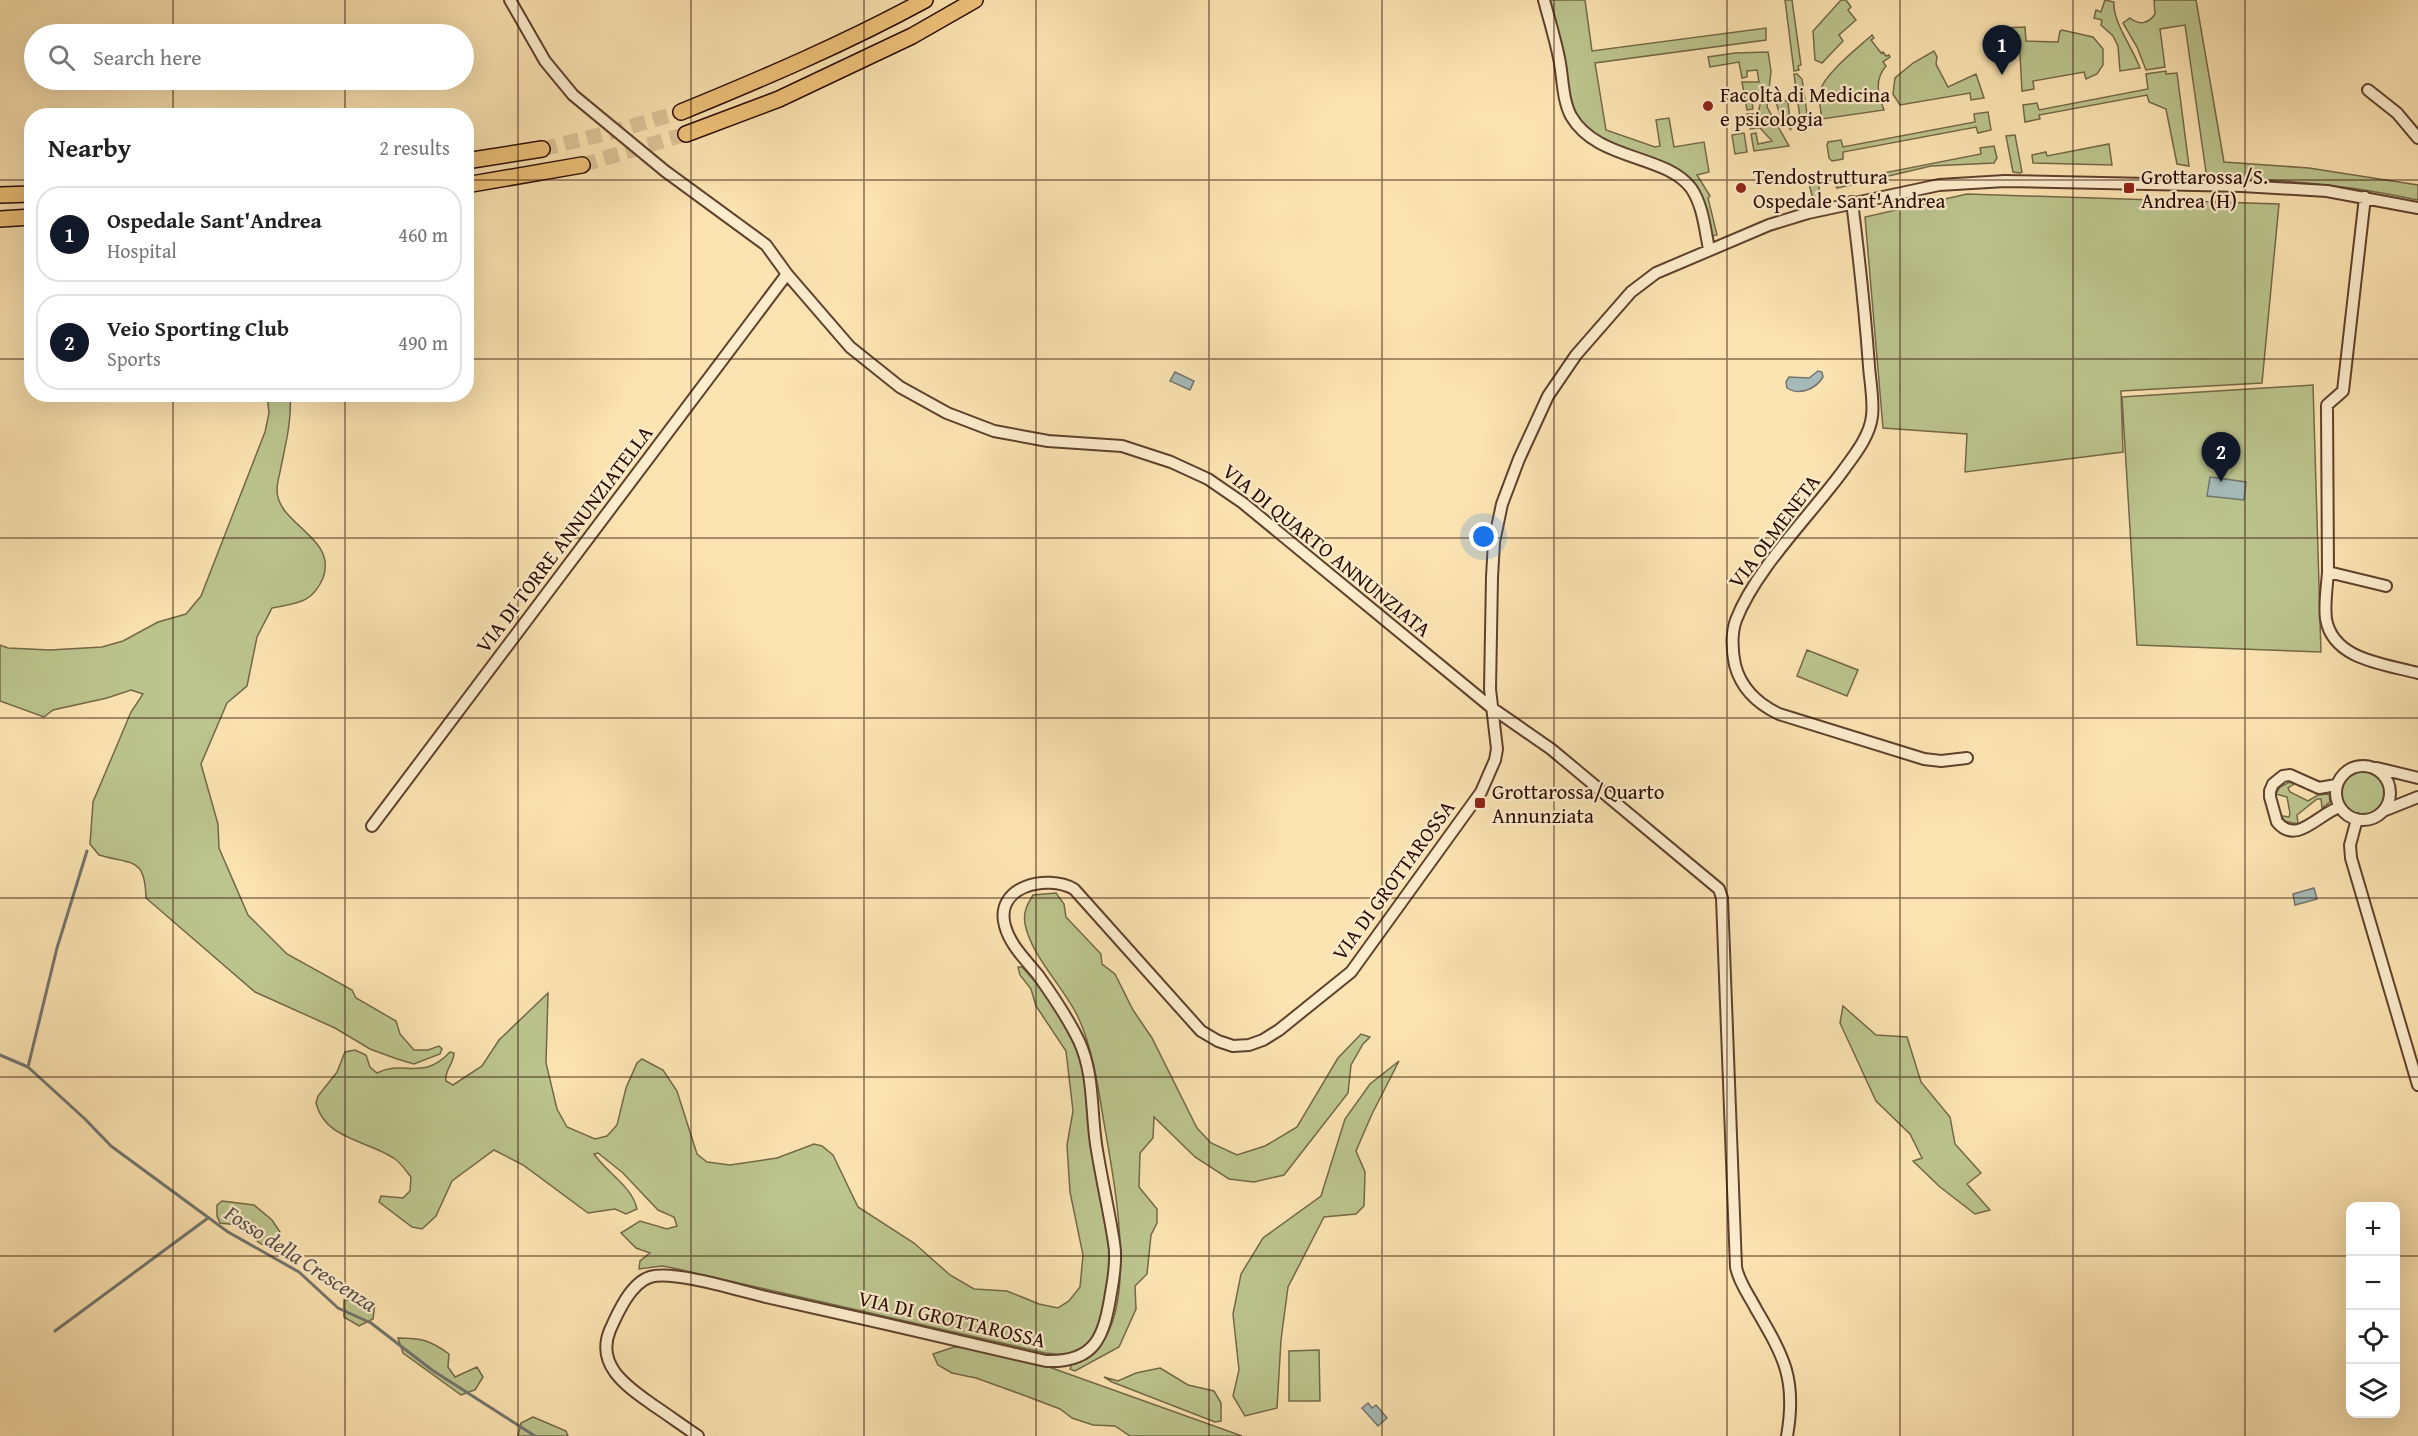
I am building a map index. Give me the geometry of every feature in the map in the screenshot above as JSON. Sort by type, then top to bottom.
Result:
[{"type":"highway","points":[[681,112],[866,32],[925,0]]},
{"type":"highway","points":[[686,134],[780,99],[912,36],[975,0]]},
{"type":"highway","points":[[474,160],[542,149]]},
{"type":"highway","points":[[474,184],[582,165]]},
{"type":"highway","points":[[0,195],[24,194]]},
{"type":"highway","points":[[0,219],[24,218]]},
{"type":"street","name":"VIA DI QUARTO ANNUNZIATA","points":[[510,0],[545,61],[573,95],[665,171],[766,245],[787,274],[858,354],[900,387],[947,413],[976,425],[1013,436],[1122,446],[1171,462],[1208,479],[1243,503],[1492,708],[1551,749],[1719,889],[1722,898],[1736,1267],[1741,1282],[1774,1339],[1786,1367],[1792,1401],[1787,1436]]},
{"type":"street","points":[[1545,0],[1570,115],[1579,127],[1600,144],[1674,175],[1688,184],[1701,211],[1709,249]]},
{"type":"street","points":[[2368,90],[2397,113],[2418,138]]},
{"type":"street","name":"VIA DI GROTTAROSSA","points":[[698,1436],[626,1386],[608,1361],[606,1346],[611,1329],[635,1288],[651,1277],[668,1276],[724,1287],[1046,1361],[1075,1359],[1094,1346],[1101,1338],[1107,1321],[1115,1271],[1115,1245],[1092,1120],[1090,1077],[1079,1042],[1059,1006],[1012,942],[1004,926],[1004,910],[1008,902],[1019,890],[1033,883],[1063,883],[1084,898],[1202,1030],[1218,1041],[1233,1046],[1249,1045],[1279,1030],[1351,972],[1481,792],[1496,760],[1497,749],[1490,688],[1492,577],[1497,525],[1502,504],[1519,459],[1548,396],[1576,355],[1632,292],[1656,273],[1769,225],[1852,202],[1939,185],[2005,181],[2242,186],[2327,191],[2418,208]]},
{"type":"street","points":[[2366,197],[2343,391],[2327,405],[2326,617],[2330,631],[2338,643],[2357,656],[2418,673]]},
{"type":"street","name":"VIA OLMENETA","points":[[1852,202],[1862,289],[1872,416],[1862,444],[1836,481],[1763,572],[1746,599],[1734,627],[1733,656],[1742,684],[1761,704],[1779,714],[1924,759],[1941,761],[1967,758]]},
{"type":"street","name":"VIA DI TORRE ANNUNZIATELLA","points":[[372,826],[787,274]]},
{"type":"street","points":[[2328,572],[2386,586]]},
{"type":"street","points":[[2418,778],[2365,765],[2347,770],[2336,784],[2335,794],[2340,807],[2349,816],[2357,819],[2375,817],[2418,797]]},
{"type":"street","points":[[2374,768],[2381,772],[2390,787],[2390,796],[2383,812]]},
{"type":"street","points":[[2336,784],[2319,788],[2290,775],[2283,776],[2273,784],[2270,797],[2277,822],[2289,831],[2301,830],[2327,812],[2340,807]]},
{"type":"street","points":[[2357,819],[2350,845],[2351,858],[2418,1085]]},
{"type":"green space","points":[[1548,0],[1585,0],[1592,51],[1766,28],[1766,40],[1595,63],[1606,130],[1655,147],[1660,146],[1656,120],[1669,118],[1674,147],[1704,142],[1709,172],[1697,175],[1710,196],[1708,198],[1717,235],[1712,236],[1697,188],[1610,146],[1587,130],[1570,108]]},
{"type":"green space","points":[[1785,0],[1792,0],[1801,65],[1798,66],[1799,70],[1794,71]]},
{"type":"green space","points":[[1841,0],[1846,0],[1851,7],[1848,10],[1856,20],[1839,35],[1843,41],[1822,63],[1815,60],[1813,31]]},
{"type":"green space","points":[[2105,0],[2114,2],[2116,18],[2140,68],[2120,71],[2118,46],[2113,36],[2101,25],[2102,20],[2094,18],[2096,10],[2101,12]]},
{"type":"green space","points":[[2154,0],[2196,0],[2224,162],[2309,168],[2418,185],[2418,200],[2366,190],[2313,184],[2207,179],[2185,25],[2160,29],[2165,67],[2146,70],[2137,47],[2123,23],[2130,18],[2141,23],[2150,20],[2155,14]]},
{"type":"green space","points":[[2025,27],[2026,41],[2058,42],[2062,30],[2093,37],[2103,49],[2103,65],[2097,74],[2086,79],[2084,72],[2033,81],[2034,89],[2022,91],[2019,36],[2004,37],[2003,28]]},
{"type":"green space","points":[[1872,35],[1874,38],[1871,40],[1881,53],[1890,57],[1883,62],[1886,66],[1879,82],[1879,93],[1884,110],[1822,119],[1819,98],[1823,84],[1835,69]]},
{"type":"green space","points":[[1934,51],[1937,57],[1936,64],[1948,87],[1976,74],[1984,98],[1971,100],[1970,93],[1900,105],[1893,94],[1895,78],[1913,63]]},
{"type":"green space","points":[[1768,52],[1771,71],[1767,107],[1789,146],[1754,151],[1751,134],[1756,133],[1758,144],[1772,141],[1760,128],[1750,129],[1747,114],[1758,114],[1761,100],[1752,101],[1753,109],[1747,110],[1742,82],[1759,82],[1757,70],[1747,71],[1747,77],[1742,78],[1739,62],[1710,67],[1708,57]]},
{"type":"green space","points":[[2166,71],[2166,74],[2177,73],[2189,166],[2177,164],[2166,109],[2149,102],[2147,95],[2039,115],[2040,119],[2025,122],[2023,105],[2037,103],[2039,110],[2148,89],[2146,74]]},
{"type":"green space","points":[[1794,74],[1802,79],[1809,127],[1805,132],[1802,132]]},
{"type":"green space","points":[[1782,99],[1788,102],[1791,130],[1779,112],[1776,102]]},
{"type":"green space","points":[[1988,112],[1991,130],[1978,133],[1976,127],[1843,152],[1843,159],[1832,161],[1829,158],[1828,142],[1841,140],[1843,147],[1975,122],[1974,114]]},
{"type":"green space","points":[[1744,133],[1747,152],[1735,154],[1732,135]]},
{"type":"green space","points":[[2015,135],[2022,172],[2020,173],[2013,172],[2006,136]]},
{"type":"green space","points":[[2109,144],[2112,165],[2033,163],[2032,155],[2046,152],[2047,156]]},
{"type":"green space","points":[[1994,146],[1997,158],[1994,163],[1931,166],[1837,188],[1833,178],[1846,174],[1848,180],[1981,154],[1980,148]]},
{"type":"green space","points":[[1813,175],[1816,176],[1822,200],[1814,203],[1808,180]]},
{"type":"green space","points":[[1967,194],[2279,204],[2262,383],[2121,391],[2123,452],[1965,472],[1967,434],[1883,428],[1865,217]]},
{"type":"green space","points":[[2313,385],[2321,652],[2137,645],[2122,397]]},
{"type":"green space","points":[[268,402],[290,402],[288,431],[277,490],[286,513],[315,541],[322,552],[325,564],[319,587],[308,598],[272,608],[257,637],[247,686],[227,703],[201,764],[218,824],[219,848],[248,915],[287,954],[352,990],[356,998],[396,1021],[400,1034],[414,1050],[428,1050],[439,1046],[442,1049],[440,1054],[414,1064],[370,1049],[335,1028],[255,992],[146,898],[143,875],[134,864],[99,855],[90,844],[93,802],[131,712],[143,694],[131,690],[53,710],[44,717],[0,701],[0,645],[8,648],[50,650],[102,647],[123,641],[158,622],[186,614],[201,596],[265,432],[269,413]]},
{"type":"green space","points":[[1807,650],[1858,670],[1847,696],[1797,676]]},
{"type":"green space","points":[[2363,771],[2378,778],[2385,793],[2378,808],[2363,815],[2348,808],[2341,793],[2348,778]]},
{"type":"green space","points":[[2290,782],[2294,784],[2288,788],[2290,792],[2308,801],[2318,795],[2329,794],[2330,802],[2322,808],[2321,799],[2317,799],[2297,815],[2298,824],[2284,821],[2282,816],[2289,817],[2290,813],[2287,797],[2276,794],[2280,787]]},
{"type":"green space","points":[[1056,893],[1064,904],[1066,917],[1101,954],[1102,964],[1115,974],[1133,1010],[1152,1038],[1197,1128],[1211,1143],[1237,1155],[1265,1146],[1297,1127],[1338,1058],[1361,1034],[1370,1037],[1363,1044],[1351,1065],[1348,1093],[1284,1175],[1254,1182],[1229,1179],[1195,1157],[1154,1117],[1153,1138],[1140,1153],[1139,1187],[1157,1209],[1157,1223],[1151,1235],[1147,1274],[1135,1286],[1136,1309],[1119,1347],[1075,1371],[1070,1369],[1072,1363],[1095,1350],[1110,1328],[1118,1297],[1119,1226],[1099,1090],[1089,1047],[1073,1007],[1034,949],[1025,924],[1026,909],[1033,895]]},
{"type":"green space","points":[[1018,967],[1022,967],[1047,995],[1075,1037],[1086,1073],[1114,1280],[1104,1321],[1090,1341],[1079,1351],[1065,1355],[1045,1353],[673,1268],[662,1266],[639,1269],[640,1261],[650,1253],[636,1248],[621,1233],[640,1221],[667,1229],[677,1226],[674,1217],[658,1210],[623,1173],[598,1153],[594,1154],[625,1186],[637,1209],[626,1214],[615,1209],[588,1213],[523,1165],[494,1150],[452,1181],[436,1216],[422,1229],[412,1227],[379,1202],[381,1196],[403,1198],[410,1191],[411,1177],[395,1159],[349,1138],[328,1125],[316,1103],[318,1096],[337,1072],[345,1052],[355,1050],[366,1055],[370,1067],[377,1073],[387,1069],[431,1066],[450,1052],[454,1053],[446,1077],[446,1081],[453,1085],[482,1066],[499,1040],[548,993],[546,1063],[557,1109],[567,1127],[595,1139],[607,1136],[617,1125],[626,1088],[637,1063],[642,1059],[663,1070],[677,1091],[697,1154],[707,1162],[730,1165],[777,1158],[814,1144],[822,1146],[833,1155],[858,1207],[914,1243],[950,1275],[974,1289],[1007,1291],[1039,1304],[1058,1308],[1069,1301],[1080,1287],[1083,1255],[1070,1192],[1067,1145],[1073,1111],[1066,1051],[1036,1006],[1031,989],[1020,975]]},
{"type":"green space","points":[[1843,1006],[1876,1035],[1907,1037],[1921,1082],[1950,1117],[1955,1144],[1981,1173],[1967,1184],[1990,1210],[1975,1214],[1940,1187],[1913,1161],[1922,1158],[1910,1134],[1876,1101],[1840,1023]]},
{"type":"green space","points":[[1399,1061],[1356,1151],[1365,1172],[1364,1206],[1356,1214],[1324,1217],[1288,1287],[1281,1340],[1277,1408],[1245,1416],[1233,1396],[1239,1370],[1233,1314],[1241,1274],[1263,1238],[1321,1196],[1345,1119],[1370,1084]]},
{"type":"green space","points":[[222,1201],[254,1205],[272,1220],[280,1232],[279,1243],[265,1245],[240,1226],[220,1223],[217,1216],[217,1205]]},
{"type":"green space","points":[[364,1298],[375,1302],[373,1319],[359,1326],[344,1317],[344,1300]]},
{"type":"green space","points":[[398,1338],[425,1341],[442,1349],[449,1354],[448,1367],[455,1377],[477,1367],[483,1377],[475,1390],[461,1395],[403,1353]]},
{"type":"green space","points":[[954,1347],[979,1349],[1049,1367],[1242,1436],[1130,1436],[1115,1426],[1093,1425],[1072,1418],[1060,1409],[976,1378],[952,1373],[938,1365],[933,1354]]},
{"type":"green space","points":[[1319,1350],[1320,1401],[1289,1401],[1289,1351]]},
{"type":"green space","points":[[1160,1368],[1188,1385],[1214,1391],[1221,1403],[1221,1421],[1215,1422],[1104,1377],[1118,1381],[1136,1373]]},
{"type":"green space","points":[[533,1417],[566,1431],[568,1436],[518,1436],[521,1423]]},
{"type":"water","points":[[1818,371],[1822,372],[1823,377],[1812,388],[1797,391],[1787,388],[1786,382],[1789,377],[1809,378]]},
{"type":"water","points":[[1175,372],[1194,381],[1190,390],[1170,381]]},
{"type":"water","points":[[2210,477],[2246,482],[2244,500],[2207,496]]},
{"type":"water","points":[[2314,888],[2317,899],[2295,905],[2293,894]]},
{"type":"water","points":[[1368,1403],[1372,1408],[1376,1405],[1387,1418],[1378,1426],[1362,1408]]},
{"type":"waterway","points":[[28,1067],[57,948],[87,851]]},
{"type":"waterway","name":"Fosso della Crescenza","points":[[0,1055],[28,1067],[111,1146],[228,1232],[299,1272],[338,1308],[371,1323],[432,1370],[535,1436]]},
{"type":"waterway","points":[[55,1331],[208,1218]]},
{"type":"tunnel","points":[[542,149],[681,112]]},
{"type":"tunnel","points":[[582,165],[686,134]]},
{"type":"place","name":"Ospedale Sant'Andrea","points":[[2002,75]]},
{"type":"place","name":"Facoltà di Medicina e psicologia","points":[[1708,106]]},
{"type":"place","name":"Tendostruttura Ospedale Sant'Andrea","points":[[1741,188]]},
{"type":"place","name":"Grottarossa/S. Andrea (H)","points":[[2129,188]]},
{"type":"place","name":"Veio Sporting Club","points":[[2221,482]]},
{"type":"place","name":"Grottarossa/Quarto Annunziata","points":[[1480,803]]}]
